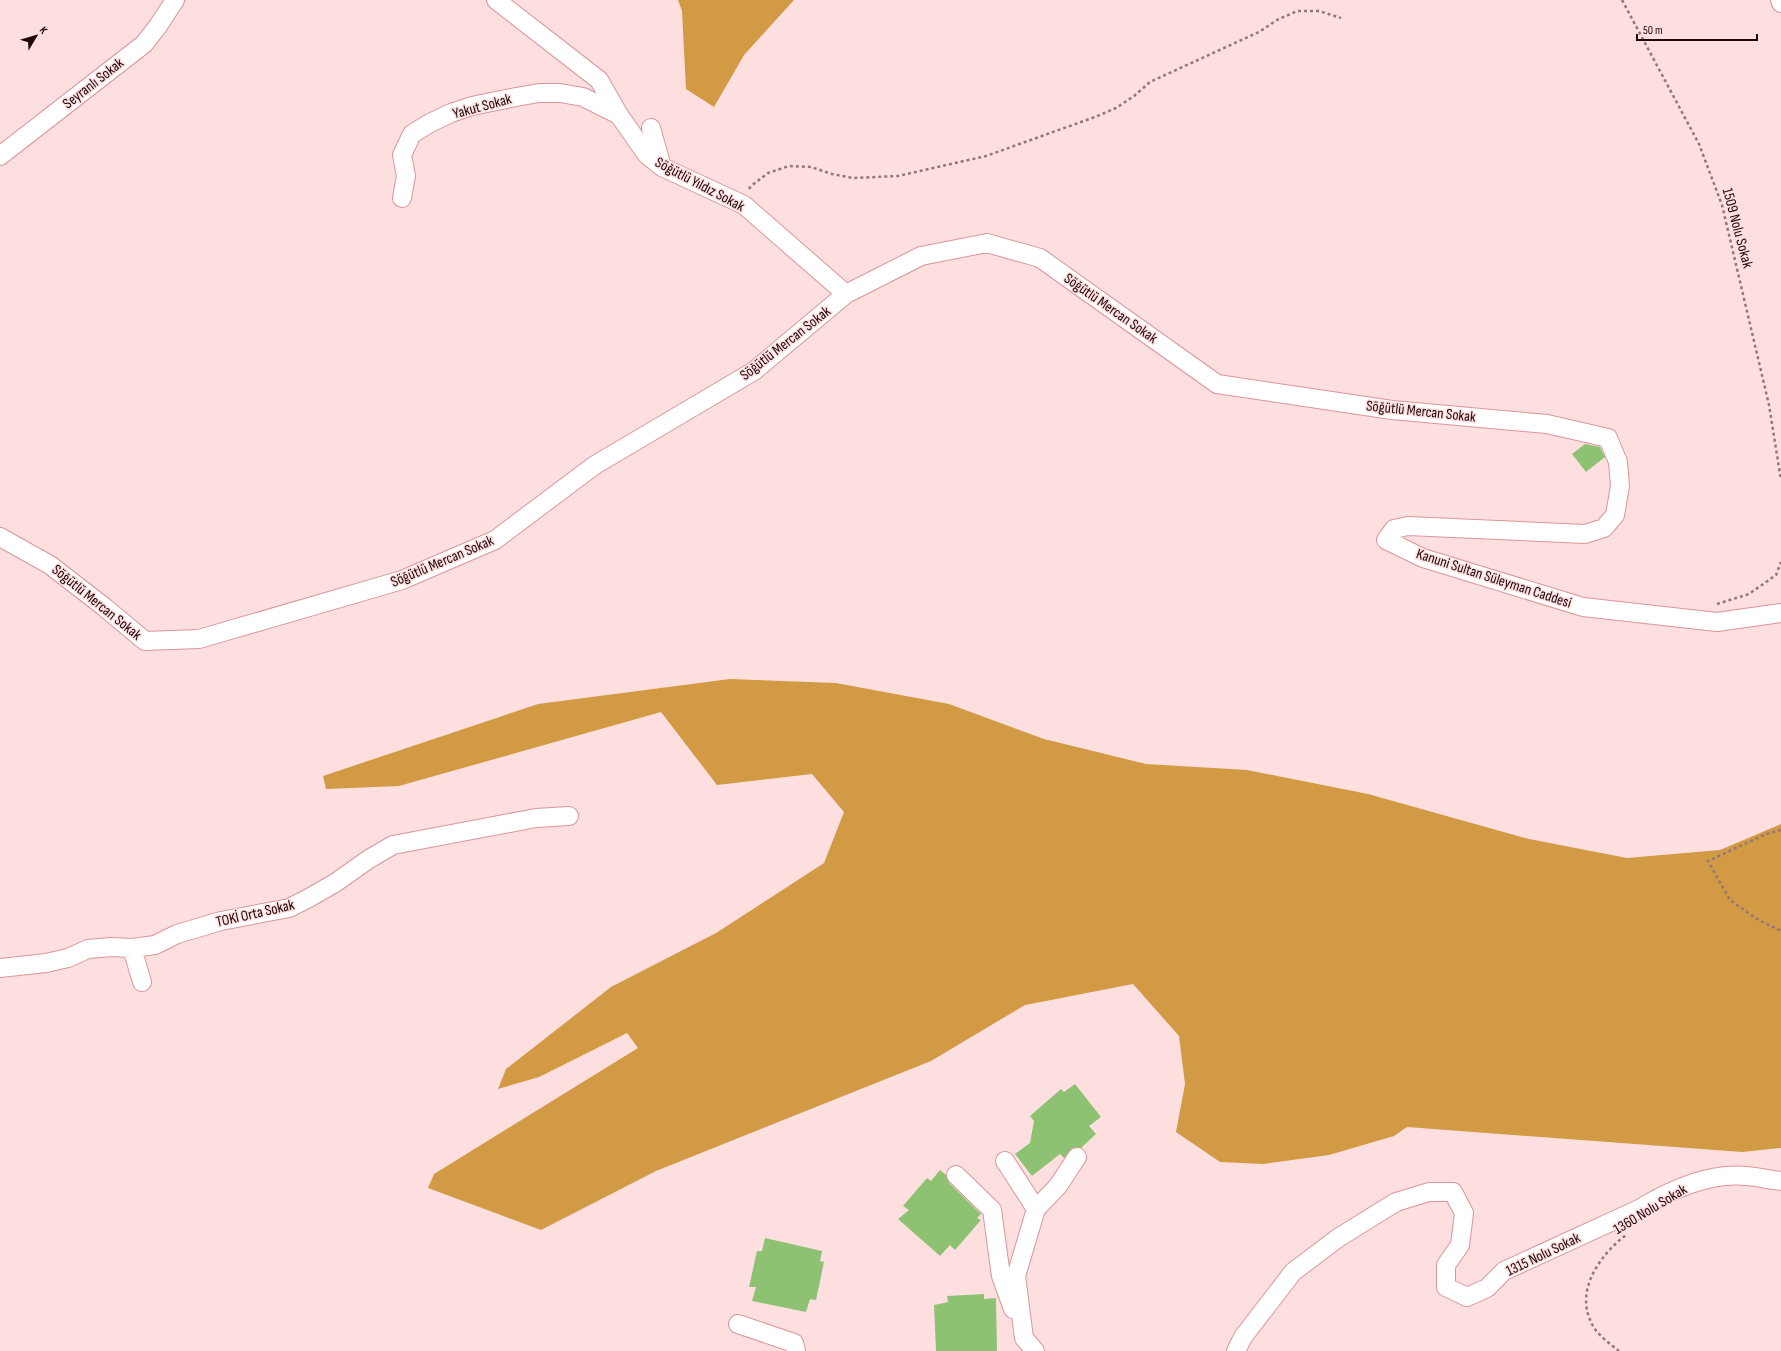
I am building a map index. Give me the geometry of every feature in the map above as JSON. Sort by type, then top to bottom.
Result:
[{"type":"street","name":"Seyranlı Sokak","points":[[0,156],[144,44],[158,26],[174,0]]},
{"type":"street","name":"Söğütlü Yıldız Sokak","points":[[496,0],[599,80],[619,115],[647,155],[662,167],[744,205],[846,294]]},
{"type":"street","name":"Yakut Sokak","points":[[402,198],[406,176],[402,154],[412,134],[451,113],[472,106],[516,97],[539,93],[560,93],[583,97],[619,115]]},
{"type":"street","points":[[651,128],[662,167]]},
{"type":"street","name":"Söğütlü Mercan Sokak","points":[[0,537],[50,565],[145,641],[199,639],[402,580],[495,540],[595,465],[754,371],[846,294],[921,256],[987,243],[1040,258],[1217,384],[1392,410],[1547,424],[1608,438]]},
{"type":"street","name":"Kanuni Sultan Süleyman Caddesi","points":[[1608,438],[1618,462],[1620,486],[1615,515],[1604,528],[1585,534],[1408,526],[1394,529],[1386,540],[1423,558],[1583,607],[1717,622],[1781,613]]},
{"type":"street","name":"TOKİ Orta Sokak","points":[[0,968],[60,960],[88,949],[111,947],[132,948],[155,945],[177,934],[221,921],[289,908],[335,883],[393,845],[536,818],[569,816]]},
{"type":"street","points":[[132,948],[142,982]]},
{"type":"street","points":[[1030,1344],[1016,1276],[1036,1209],[1058,1186],[1077,1157]]},
{"type":"street","points":[[1005,1161],[1036,1209]]},
{"type":"street","points":[[956,1175],[992,1210],[1001,1276],[1030,1344]]},
{"type":"street","name":"1315 Nolu Sokak","points":[[1236,1351],[1243,1337],[1293,1272],[1338,1238],[1396,1202],[1429,1192],[1454,1192],[1464,1213],[1460,1245],[1446,1265],[1446,1288],[1467,1297],[1487,1288],[1504,1271],[1679,1189],[1724,1176],[1747,1176],[1781,1181]]},
{"type":"street","points":[[738,1324],[794,1342],[796,1351]]},
{"type":"path","name":"1509 Nolu Sokak","points":[[1622,0],[1699,144],[1722,205],[1769,405],[1781,480]]},
{"type":"path","points":[[744,205],[751,186],[768,173],[789,166],[811,167],[832,174],[853,178],[898,176],[986,156],[1116,108],[1134,96],[1150,82],[1259,32],[1277,20],[1297,11],[1319,11],[1341,18]]},
{"type":"path","points":[[1781,830],[1766,834],[1708,861],[1730,900],[1755,918],[1781,931]]},
{"type":"path","name":"1360 Nolu Sokak","points":[[1619,1351],[1605,1340],[1591,1322],[1586,1302],[1591,1280],[1599,1261],[1612,1245],[1630,1232]]},
{"type":"shaded area","points":[[678,0],[794,0],[744,55],[714,107],[686,89],[682,11]]},
{"type":"shaded area","points":[[730,679],[836,683],[949,704],[1044,739],[1146,764],[1247,770],[1368,794],[1529,839],[1627,858],[1720,850],[1781,824],[1781,1148],[1742,1152],[1407,1127],[1394,1136],[1329,1155],[1263,1164],[1220,1162],[1176,1132],[1185,1084],[1179,1036],[1133,984],[1025,1005],[931,1061],[656,1171],[541,1230],[428,1188],[434,1174],[638,1048],[627,1033],[539,1077],[498,1089],[506,1069],[611,987],[716,933],[824,863],[844,812],[812,774],[717,785],[661,712],[399,786],[326,789],[323,776],[538,704]]},
{"type":"building","points":[[1585,444],[1600,447],[1605,457],[1586,472],[1572,454]]},
{"type":"building","points":[[1075,1084],[1101,1117],[1089,1126],[1096,1134],[1081,1148],[1072,1148],[1064,1158],[1060,1154],[1032,1176],[1015,1154],[1030,1143],[1034,1121],[1030,1116],[1061,1089],[1064,1092]]},
{"type":"building","points":[[940,1170],[946,1175],[949,1183],[981,1214],[977,1218],[981,1220],[955,1250],[950,1245],[940,1256],[898,1219],[909,1210],[903,1206],[927,1178],[931,1181]]},
{"type":"building","points":[[765,1238],[822,1251],[820,1261],[824,1262],[816,1300],[810,1299],[806,1312],[752,1301],[756,1287],[749,1287],[757,1251],[762,1251]]},
{"type":"building","points":[[984,1294],[984,1299],[996,1298],[997,1351],[936,1351],[934,1305],[948,1302],[947,1296]]}]
